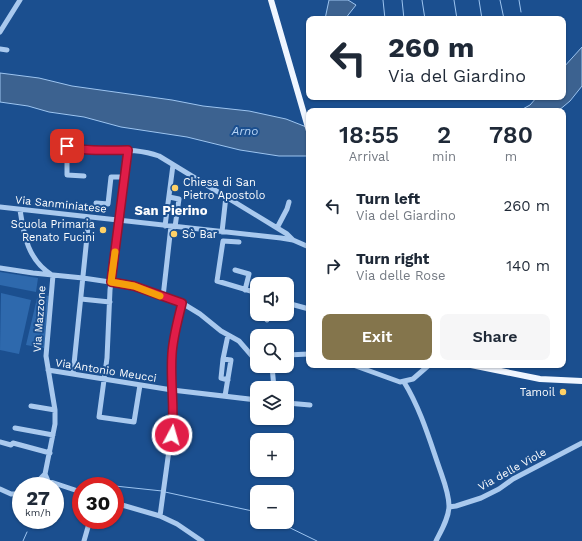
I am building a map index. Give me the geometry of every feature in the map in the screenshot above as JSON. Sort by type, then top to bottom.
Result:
[{"type":"main road","points":[[271,0],[306,121]]},
{"type":"main road","points":[[482,368],[540,379],[582,381]]},
{"type":"street","points":[[0,32],[20,0]]},
{"type":"street","points":[[0,49],[8,50]]},
{"type":"street","points":[[84,176],[67,175],[67,146],[70,148],[148,152],[159,156],[226,196],[287,234],[293,240]]},
{"type":"street","points":[[128,150],[111,282],[107,358],[99,417],[134,422],[140,385]]},
{"type":"street","points":[[165,226],[173,165]]},
{"type":"street","points":[[96,203],[108,204],[111,178],[125,177]]},
{"type":"street","points":[[222,232],[226,196]]},
{"type":"street","points":[[163,297],[178,198],[169,197]]},
{"type":"street","points":[[277,228],[288,209],[289,202]]},
{"type":"street","name":"Via Sanminiatese","points":[[0,207],[273,237],[293,240],[306,246]]},
{"type":"street","points":[[20,210],[24,235],[36,261],[42,268],[53,275]]},
{"type":"street","points":[[73,374],[89,217]]},
{"type":"street","points":[[239,242],[223,241],[217,284],[250,291]]},
{"type":"street","points":[[34,273],[36,261]]},
{"type":"street","points":[[0,268],[134,286],[182,303],[195,310],[217,328],[239,341],[250,354]]},
{"type":"street","points":[[235,270],[249,274],[245,290]]},
{"type":"street","name":"Via Mazzone","points":[[45,474],[55,424],[55,410],[46,350],[53,275]]},
{"type":"street","points":[[81,299],[110,302]]},
{"type":"street","points":[[160,516],[173,421],[172,354],[182,303]]},
{"type":"street","points":[[294,304],[306,308]]},
{"type":"street","points":[[225,396],[228,380],[221,378],[228,335]]},
{"type":"street","points":[[294,355],[306,354]]},
{"type":"street","points":[[361,368],[397,381],[404,382],[413,379],[424,368]]},
{"type":"street","name":"Via Antonio Meucci","points":[[48,370],[172,390],[250,399]]},
{"type":"street","points":[[404,382],[425,424],[444,481],[449,507],[443,528],[436,541]]},
{"type":"street","points":[[294,404],[310,406]]},
{"type":"street","points":[[31,406],[55,410]]},
{"type":"street","points":[[15,428],[53,435]]},
{"type":"street","points":[[0,442],[11,445],[13,443],[50,453]]},
{"type":"street","name":"Via delle Viole","points":[[449,507],[481,498],[499,489],[513,479],[582,443]]},
{"type":"street","points":[[42,477],[45,474],[48,481],[72,489]]},
{"type":"street","points":[[0,489],[12,494]]},
{"type":"street","points":[[124,506],[160,516],[177,524],[202,541]]},
{"type":"street","points":[[84,541],[87,529]]},
{"type":"shaded area","points":[[0,272],[38,278],[36,292],[0,285]]},
{"type":"shaded area","points":[[1,293],[31,300],[19,354],[0,350]]},
{"type":"shaded area","points":[[38,294],[49,296],[44,348],[26,345]]},
{"type":"water","points":[[329,0],[348,0],[356,5],[347,16],[326,16]]},
{"type":"water","points":[[582,47],[582,86],[570,101],[562,108],[524,108],[534,100],[566,100],[566,65]]},
{"type":"water","name":"Arno","points":[[0,73],[39,78],[72,86],[172,100],[203,106],[249,111],[286,119],[306,127],[306,156],[279,156],[240,150],[187,137],[121,127],[84,117],[49,112],[28,106],[0,102]]},
{"type":"waterway","points":[[383,0],[385,16]]},
{"type":"waterway","points":[[402,0],[404,16]]},
{"type":"waterway","points":[[422,0],[425,16]]},
{"type":"waterway","points":[[454,0],[457,16]]},
{"type":"waterway","points":[[479,0],[482,16]]},
{"type":"waterway","points":[[500,0],[503,16]]},
{"type":"waterway","points":[[519,0],[521,12]]},
{"type":"waterway","points":[[124,487],[162,491]]},
{"type":"waterway","points":[[165,492],[250,510]]},
{"type":"waterway","points":[[292,529],[317,541]]},
{"type":"waterway","points":[[23,541],[27,532]]},
{"type":"slow traffic","points":[[115,252],[111,282],[134,286],[160,296]]},
{"type":"place","name":"Chiesa di San Pietro Apostolo","points":[[175,188]]},
{"type":"place","name":"Scuola Primaria Renato Fucini","points":[[103,230]]},
{"type":"place","name":"Sò Bar","points":[[174,234]]},
{"type":"place","name":"Tamoil","points":[[563,392]]},
{"type":"district","name":"San Pierino","points":[[171,210]]},
{"type":"route","points":[[67,146],[70,148],[128,150],[111,282],[134,286],[182,303],[172,354],[171,370],[174,416],[172,435]]}]
